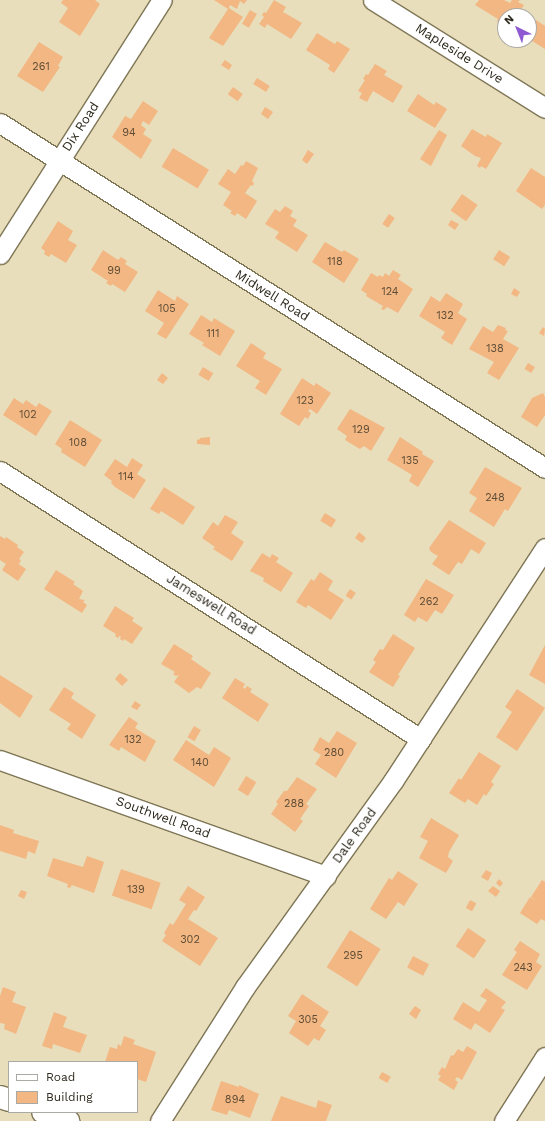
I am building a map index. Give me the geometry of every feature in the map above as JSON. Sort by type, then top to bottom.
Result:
[{"type":"street","name":"Dix Road","points":[[0,254],[162,0]]},
{"type":"street","name":"Mapleside Drive","points":[[373,0],[545,108]]},
{"type":"street","name":"Midwell Road","points":[[0,123],[545,468]]},
{"type":"street","name":"Jameswell Road","points":[[0,471],[421,739]]},
{"type":"street","name":"Dale Road","points":[[160,1121],[245,988],[326,876],[421,739],[545,548]]},
{"type":"street","name":"Southwell Road","points":[[0,760],[326,876]]},
{"type":"street","points":[[504,1121],[545,1057]]},
{"type":"street","points":[[46,1113],[68,1121]]},
{"type":"building","points":[[63,0],[95,0],[100,4],[80,36],[59,22],[68,8],[61,3]]},
{"type":"building","points":[[214,0],[247,0],[244,4],[240,1],[237,9],[230,5],[229,8],[243,17],[223,46],[209,38],[228,9]]},
{"type":"building","points":[[274,0],[286,7],[283,12],[302,23],[291,39],[267,24],[265,28],[259,24],[264,17],[262,15],[264,12],[266,13]]},
{"type":"building","points":[[479,0],[504,0],[510,3],[512,0],[520,0],[518,2],[524,5],[522,8],[497,8],[497,18],[475,5]]},
{"type":"building","points":[[250,10],[257,14],[249,28],[242,24]]},
{"type":"building","points":[[537,21],[545,26],[545,49],[537,44]]},
{"type":"building","points":[[317,33],[335,44],[337,41],[350,49],[334,73],[328,69],[330,65],[306,50]]},
{"type":"building","points":[[39,42],[63,57],[58,66],[60,67],[43,92],[17,76]]},
{"type":"building","points":[[225,60],[232,65],[229,70],[221,65]]},
{"type":"building","points":[[375,64],[387,71],[384,75],[403,86],[393,103],[373,91],[367,102],[359,98],[362,93],[358,91],[365,80],[363,79],[366,74],[368,75]]},
{"type":"building","points":[[257,78],[270,86],[266,92],[253,84]]},
{"type":"building","points":[[233,87],[243,94],[238,101],[228,94]]},
{"type":"building","points":[[418,94],[434,105],[436,102],[447,109],[435,128],[407,111]]},
{"type":"building","points":[[143,101],[158,111],[149,125],[143,121],[141,125],[146,129],[143,134],[152,140],[141,159],[112,137],[125,116],[131,119]]},
{"type":"building","points":[[265,107],[273,112],[268,119],[261,114]]},
{"type":"building","points":[[472,129],[486,137],[487,134],[502,143],[486,169],[481,166],[480,168],[477,166],[481,158],[475,156],[461,146]]},
{"type":"building","points":[[439,130],[447,135],[431,166],[420,159]]},
{"type":"building","points":[[173,148],[209,170],[198,188],[162,167]]},
{"type":"building","points":[[308,150],[314,154],[307,164],[302,160]]},
{"type":"building","points":[[246,161],[258,168],[252,181],[254,183],[253,186],[251,185],[245,193],[257,201],[246,219],[237,213],[235,216],[230,213],[232,211],[223,205],[231,192],[218,184],[228,169],[235,174],[241,165],[243,166]]},
{"type":"building","points":[[531,168],[545,177],[545,205],[542,209],[516,191]]},
{"type":"building","points":[[462,194],[478,205],[466,221],[451,210]]},
{"type":"building","points":[[285,206],[293,211],[290,216],[297,220],[293,226],[308,235],[297,252],[275,238],[279,232],[265,224],[275,209],[280,212]]},
{"type":"building","points":[[389,214],[395,218],[388,228],[382,224]]},
{"type":"building","points":[[451,220],[459,224],[455,230],[448,225]]},
{"type":"building","points":[[58,221],[73,231],[68,240],[77,245],[66,263],[51,254],[49,257],[44,254],[45,251],[41,248]]},
{"type":"building","points":[[325,242],[342,252],[344,250],[359,259],[344,283],[312,262]]},
{"type":"building","points":[[103,250],[118,260],[121,257],[127,261],[125,264],[138,272],[125,292],[112,284],[111,286],[106,283],[108,281],[91,270]]},
{"type":"building","points":[[499,250],[510,257],[504,266],[493,259]]},
{"type":"building","points":[[393,270],[401,275],[398,279],[413,289],[398,313],[387,307],[384,310],[381,309],[383,306],[366,296],[367,294],[361,290],[371,273],[378,277],[379,275],[383,277],[385,273],[389,276]]},
{"type":"building","points":[[514,288],[520,292],[517,297],[511,294]]},
{"type":"building","points":[[158,290],[175,301],[177,296],[189,304],[166,339],[157,334],[164,323],[145,311]]},
{"type":"building","points":[[446,293],[463,304],[458,313],[467,319],[452,345],[441,338],[445,332],[419,316],[431,296],[440,302]]},
{"type":"building","points":[[201,315],[212,322],[214,318],[235,331],[220,356],[202,345],[204,343],[189,334]]},
{"type":"building","points":[[498,325],[506,328],[505,330],[508,331],[503,339],[519,348],[499,380],[487,373],[494,362],[469,349],[483,326],[493,332]]},
{"type":"building","points":[[543,327],[545,329],[544,336],[539,333]]},
{"type":"building","points":[[251,343],[266,353],[263,358],[282,369],[266,395],[255,388],[260,381],[236,366]]},
{"type":"building","points":[[528,363],[535,367],[531,373],[524,369]]},
{"type":"building","points":[[203,367],[213,373],[209,381],[198,375]]},
{"type":"building","points":[[162,373],[168,378],[163,384],[157,380]]},
{"type":"building","points":[[302,378],[314,386],[316,383],[331,393],[317,414],[310,409],[308,411],[311,413],[308,419],[305,417],[299,426],[280,414]]},
{"type":"building","points":[[543,393],[545,397],[545,415],[537,427],[521,417],[532,398]]},
{"type":"building","points":[[14,398],[23,404],[26,400],[36,407],[39,403],[52,411],[36,436],[3,415]]},
{"type":"building","points":[[350,409],[385,428],[371,451],[364,446],[360,449],[345,440],[347,436],[337,429]]},
{"type":"building","points":[[70,420],[102,440],[85,467],[61,452],[62,449],[55,444]]},
{"type":"building","points":[[210,437],[210,445],[197,444],[197,440],[200,438]]},
{"type":"building","points":[[400,437],[423,452],[422,454],[434,461],[418,487],[409,481],[412,475],[387,460]]},
{"type":"building","points":[[132,458],[143,465],[137,474],[146,480],[134,499],[115,487],[111,483],[112,481],[104,475],[115,459],[127,467]]},
{"type":"building","points":[[485,467],[522,488],[508,511],[505,509],[494,527],[469,511],[477,498],[469,493]]},
{"type":"building","points":[[164,487],[195,507],[183,525],[161,511],[159,514],[150,509]]},
{"type":"building","points":[[325,513],[336,520],[331,528],[320,521]]},
{"type":"building","points":[[225,515],[238,522],[231,533],[244,542],[232,561],[213,549],[215,547],[202,538],[213,522],[218,526]]},
{"type":"building","points":[[449,520],[486,543],[479,554],[471,549],[462,564],[458,562],[449,575],[432,564],[438,556],[431,552],[429,548]]},
{"type":"building","points":[[359,532],[366,538],[362,543],[355,538]]},
{"type":"building","points":[[0,536],[5,539],[6,537],[18,545],[17,547],[24,552],[19,559],[21,560],[19,564],[17,563],[26,569],[18,581],[2,570],[6,564],[0,560]]},
{"type":"building","points":[[262,553],[270,558],[272,554],[279,558],[276,562],[293,573],[281,592],[263,581],[264,578],[250,571]]},
{"type":"building","points":[[56,570],[75,582],[73,584],[83,591],[79,599],[85,600],[83,602],[87,605],[82,613],[44,589]]},
{"type":"building","points":[[320,572],[333,581],[328,590],[344,600],[331,620],[308,605],[306,608],[296,602],[311,579],[314,581]]},
{"type":"building","points":[[426,579],[454,595],[442,614],[435,610],[427,622],[418,617],[415,622],[404,615]]},
{"type":"building","points":[[350,589],[356,593],[351,600],[346,596]]},
{"type":"building","points":[[115,606],[134,618],[132,621],[143,628],[132,644],[124,639],[123,641],[119,636],[118,638],[115,636],[116,634],[103,626]]},
{"type":"building","points":[[393,634],[415,648],[398,675],[400,676],[393,687],[369,672],[376,662],[373,660],[380,649],[383,650]]},
{"type":"building","points":[[174,644],[193,656],[191,659],[211,673],[201,689],[197,687],[189,693],[174,682],[179,675],[176,676],[173,674],[175,672],[161,664]]},
{"type":"building","points":[[545,645],[545,684],[529,675]]},
{"type":"building","points":[[120,673],[128,680],[122,686],[115,679]]},
{"type":"building","points":[[0,675],[33,696],[20,718],[0,703]]},
{"type":"building","points":[[235,678],[245,684],[243,687],[245,689],[247,686],[252,689],[250,692],[269,704],[258,722],[222,698]]},
{"type":"building","points":[[64,687],[74,693],[71,698],[96,715],[82,739],[67,729],[71,724],[49,710]]},
{"type":"building","points":[[517,689],[545,708],[517,751],[496,737],[512,712],[505,707]]},
{"type":"building","points":[[135,701],[141,705],[137,710],[131,707]]},
{"type":"building","points":[[129,717],[138,723],[135,728],[156,741],[145,762],[121,747],[119,751],[109,745]]},
{"type":"building","points":[[194,726],[201,730],[194,741],[188,737]]},
{"type":"building","points":[[337,731],[357,743],[336,778],[315,764],[321,755],[313,750],[320,737],[329,743]]},
{"type":"building","points":[[186,740],[209,755],[214,747],[231,758],[214,787],[173,760]]},
{"type":"building","points":[[479,752],[501,766],[491,782],[494,784],[486,796],[484,794],[477,805],[468,799],[465,803],[449,793],[459,778],[461,780]]},
{"type":"building","points":[[246,776],[256,782],[248,796],[238,790]]},
{"type":"building","points":[[297,777],[317,789],[306,804],[309,806],[300,819],[303,821],[295,832],[271,814],[278,804],[276,802],[284,791],[287,791]]},
{"type":"building","points":[[431,818],[459,835],[449,852],[448,857],[453,861],[446,873],[419,858],[428,841],[420,837]]},
{"type":"building","points":[[0,825],[14,830],[13,833],[39,841],[35,854],[28,851],[26,859],[0,851]]},
{"type":"building","points":[[87,856],[104,862],[94,893],[72,885],[70,888],[67,887],[68,884],[47,876],[53,858],[83,867]]},
{"type":"building","points":[[121,869],[161,883],[152,909],[112,895]]},
{"type":"building","points":[[486,870],[492,873],[488,881],[481,877]]},
{"type":"building","points":[[398,871],[418,884],[404,906],[398,902],[386,919],[370,909],[389,878],[392,880]]},
{"type":"building","points":[[499,879],[503,883],[500,887],[496,883]]},
{"type":"building","points":[[542,880],[545,882],[545,921],[541,919],[537,924],[520,913],[530,897],[537,902],[531,897]]},
{"type":"building","points":[[188,886],[205,897],[196,911],[194,910],[188,919],[218,938],[200,966],[162,941],[166,935],[164,933],[170,923],[173,925],[186,904],[179,900]]},
{"type":"building","points":[[493,886],[500,891],[496,897],[488,891]]},
{"type":"building","points":[[21,890],[27,892],[24,899],[18,896]]},
{"type":"building","points":[[470,900],[476,903],[472,911],[466,908]]},
{"type":"building","points":[[468,928],[486,940],[474,959],[456,946]]},
{"type":"building","points":[[350,930],[381,949],[357,986],[327,967]]},
{"type":"building","points":[[520,941],[540,954],[536,962],[542,966],[527,990],[502,975],[517,952],[514,950]]},
{"type":"building","points":[[413,956],[429,964],[423,976],[407,968]]},
{"type":"building","points":[[3,987],[16,992],[12,1002],[26,1007],[16,1034],[4,1029],[5,1024],[0,1023],[0,996]]},
{"type":"building","points":[[486,988],[506,1002],[501,1008],[505,1010],[490,1033],[475,1023],[471,1030],[453,1019],[463,1002],[479,1012],[487,1000],[480,996]]},
{"type":"building","points":[[302,994],[329,1012],[320,1026],[326,1030],[319,1041],[314,1038],[308,1046],[289,1033],[296,1021],[288,1016]]},
{"type":"building","points":[[415,1006],[421,1010],[416,1019],[409,1014]]},
{"type":"building","points":[[54,1012],[67,1017],[63,1027],[87,1035],[80,1053],[53,1044],[52,1049],[42,1046]]},
{"type":"building","points":[[124,1036],[135,1040],[133,1044],[156,1052],[146,1082],[138,1079],[138,1061],[105,1061],[110,1047],[117,1049],[118,1044],[121,1046]]},
{"type":"building","points":[[467,1046],[477,1052],[462,1080],[457,1077],[455,1080],[458,1082],[454,1090],[438,1080],[441,1076],[438,1074],[442,1067],[445,1069],[451,1055],[453,1056],[458,1049],[463,1052]]},
{"type":"building","points":[[382,1072],[391,1077],[387,1083],[379,1078]]},
{"type":"building","points":[[221,1081],[239,1087],[239,1085],[259,1094],[250,1118],[229,1110],[227,1115],[211,1110]]},
{"type":"building","points":[[281,1096],[316,1108],[318,1100],[332,1105],[326,1121],[271,1121]]}]
